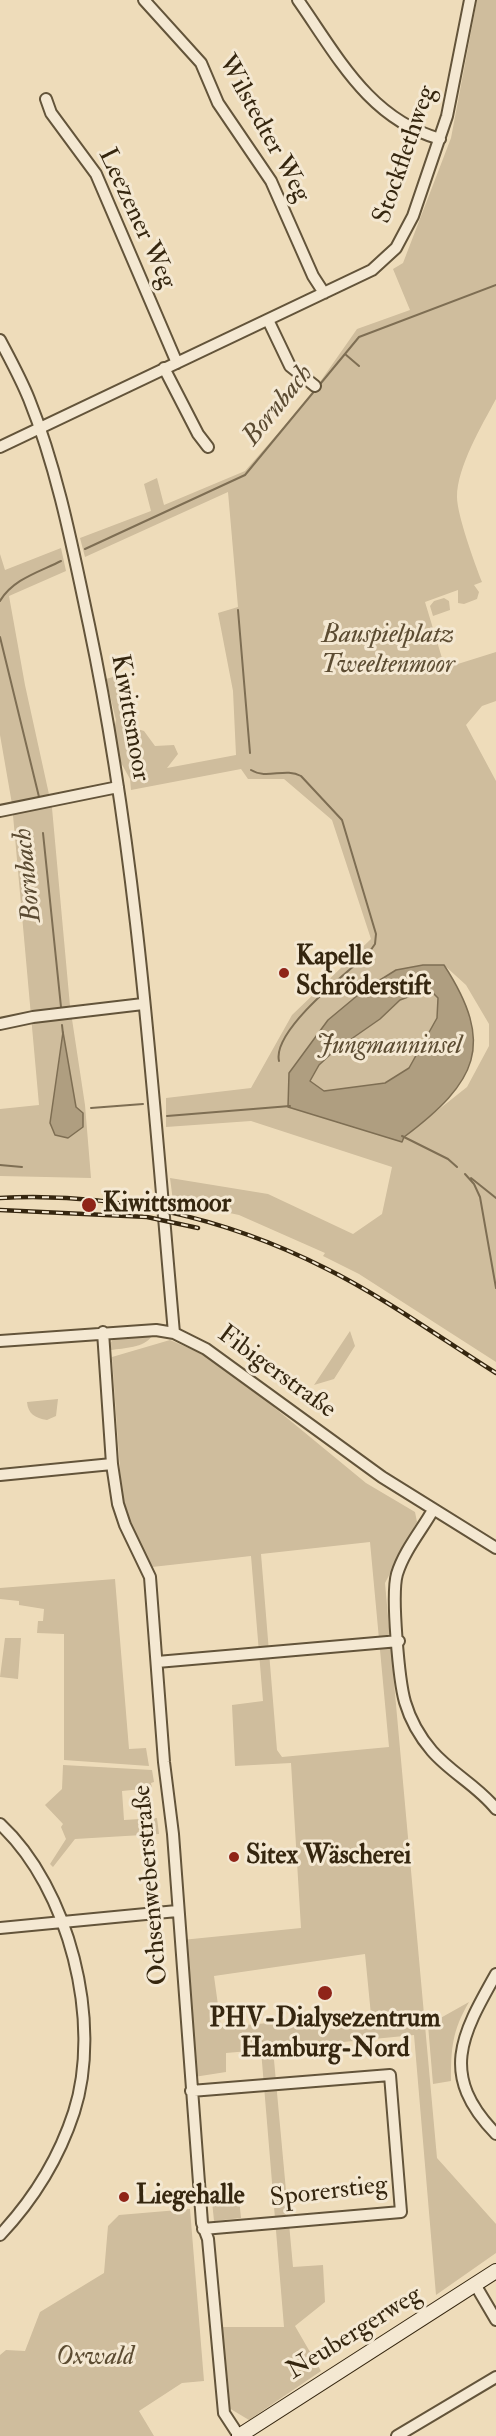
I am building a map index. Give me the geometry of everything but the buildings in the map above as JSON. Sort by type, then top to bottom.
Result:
[{"type":"street","name":"Wilstedter Weg","points":[[144,0],[201,63],[218,103],[271,181],[313,276],[324,293]]},
{"type":"street","points":[[298,0],[355,81],[376,106],[420,134],[440,140]]},
{"type":"street","name":"Stockflethweg","points":[[0,447],[372,270],[396,248],[413,216],[440,140],[447,116],[470,0]]},
{"type":"street","name":"Leezener Weg","points":[[45,99],[51,112],[96,174],[177,363]]},
{"type":"street","points":[[268,320],[290,366],[315,386]]},
{"type":"street","name":"Kiwittsmoor","points":[[0,340],[28,397],[40,428],[79,571],[103,688],[118,787],[143,1004],[174,1333]]},
{"type":"street","points":[[164,368],[198,434],[208,447]]},
{"type":"street","points":[[0,811],[118,787]]},
{"type":"street","points":[[0,1024],[33,1017],[143,1004]]},
{"type":"street","name":"Fibigerstraße","points":[[0,1341],[103,1332],[156,1330],[174,1333],[206,1349],[360,1461],[433,1510],[496,1548]]},
{"type":"street","name":"Ochsenweberstraße","points":[[103,1332],[112,1464],[118,1504],[124,1525],[150,1577],[203,2229],[208,2239],[224,2413],[239,2436]]},
{"type":"street","points":[[0,1474],[112,1464]]},
{"type":"street","points":[[433,1510],[405,1555],[396,1576],[395,1594],[405,1703],[416,1728],[431,1750],[488,1798],[496,1809]]},
{"type":"street","points":[[157,1662],[399,1641]]},
{"type":"street","points":[[0,1824],[20,1845],[37,1869],[62,1924],[81,1997],[83,2042],[75,2110],[60,2149],[27,2206],[0,2235]]},
{"type":"street","points":[[0,1928],[62,1924],[177,1911]]},
{"type":"street","points":[[496,1974],[470,2019],[462,2043],[461,2069],[470,2103],[496,2134]]},
{"type":"street","name":"Sporerstieg","points":[[191,2091],[390,2075],[401,2212],[203,2229]]},
{"type":"street","name":"Neubergerweg","points":[[239,2436],[476,2286],[496,2271]]},
{"type":"street","points":[[476,2286],[496,2320]]},
{"type":"street","points":[[397,2436],[496,2377]]},
{"type":"green space","name":"Bauspielplatz Tweeltenmoor","points":[[477,0],[496,0],[496,399],[466,460],[458,485],[457,497],[463,527],[482,582],[474,585],[479,592],[477,599],[464,604],[458,603],[458,590],[425,602],[445,668],[496,652],[496,701],[482,706],[466,725],[496,781],[496,1362],[359,1274],[323,1256],[325,1253],[239,1215],[173,1201],[170,1178],[268,1194],[353,1234],[382,1214],[392,1167],[251,1121],[166,1127],[166,1098],[251,1088],[292,1015],[371,939],[332,820],[284,779],[248,779],[241,769],[131,790],[130,779],[120,761],[113,736],[116,720],[106,679],[120,675],[128,726],[144,731],[155,746],[174,745],[178,754],[167,768],[236,755],[233,691],[218,613],[238,607],[228,492],[85,557],[80,538],[151,511],[144,484],[157,478],[164,505],[245,471],[308,399],[357,329],[410,310],[393,269],[403,263],[451,138]],"holes":[[[444,965],[466,985],[489,1024],[489,1046],[467,1087],[404,1137],[402,1142],[288,1107],[289,1073]]]},
{"type":"green space","points":[[61,548],[66,571],[9,596],[25,685],[52,808],[70,1006],[85,1105],[91,1178],[0,1176],[0,1109],[39,1105],[12,804],[0,735],[0,554],[5,570]],"holes":[[[63,1035],[76,1107],[50,1123]]]},
{"type":"green space","points":[[444,598],[449,601],[450,610],[433,616],[430,606],[434,601]]},
{"type":"green space","name":"Jungmanninsel","points":[[429,989],[438,998],[437,1018],[409,1068],[385,1083],[324,1091],[310,1081],[319,1065],[334,1051],[380,1019],[400,1000]]},
{"type":"green space","points":[[350,1331],[355,1346],[334,1379],[314,1385]]},
{"type":"green space","points":[[152,1336],[139,1345],[111,1350],[108,1346],[115,1337]]},
{"type":"green space","points":[[170,1340],[198,1352],[225,1367],[366,1483],[415,1512],[417,1522],[385,1583],[437,2158],[496,2224],[496,2253],[436,2295],[414,2035],[273,2049],[293,2267],[323,2265],[325,2302],[295,2326],[321,2371],[249,2420],[229,2408],[222,2327],[284,2327],[261,2050],[226,2053],[226,2072],[194,2077],[182,1940],[301,1928],[291,1763],[235,1766],[232,1705],[263,1701],[251,1556],[152,1567],[123,1513],[112,1357]],"holes":[[[370,1542],[389,1747],[282,1757],[277,1750],[261,1554]],[[365,1954],[371,2015],[335,2019],[334,2029],[322,2030],[321,2025],[312,2025],[304,2020],[221,2027],[214,1976]]]},
{"type":"green space","points":[[58,1399],[56,1416],[47,1420],[33,1415],[27,1402]]},
{"type":"green space","points":[[115,1579],[129,1749],[146,1748],[149,1766],[64,1760],[64,1634],[37,1633],[38,1621],[43,1621],[44,1609],[19,1605],[19,1601],[0,1599],[0,1588]]},
{"type":"green space","points":[[5,1638],[21,1638],[18,1679],[0,1677]]},
{"type":"green space","points":[[63,1765],[152,1770],[154,1782],[151,1783],[152,1788],[122,1791],[124,1820],[157,1818],[159,1834],[75,1839],[53,1867],[50,1864],[66,1839],[61,1827],[63,1824],[45,1805],[62,1789]]},
{"type":"green space","points":[[469,2002],[459,2022],[454,2040],[451,2081],[433,2084],[428,2025]]},
{"type":"green space","points":[[239,2198],[241,2218],[214,2221],[212,2201]]},
{"type":"green space","name":"Oxwald","points":[[190,2209],[204,2381],[182,2383],[139,2411],[154,2436],[0,2436],[0,2355],[6,2350],[25,2351],[40,2312],[104,2273],[108,2226],[119,2215]]},
{"type":"shaded area","points":[[423,965],[444,965],[460,993],[470,1018],[473,1040],[471,1060],[462,1080],[448,1098],[404,1137],[402,1142],[288,1107],[289,1073],[328,1020],[364,990],[396,970]],"holes":[[[429,989],[438,998],[437,1018],[409,1068],[385,1083],[324,1091],[310,1081],[319,1065],[334,1051],[380,1019],[400,1000]]]},
{"type":"shaded area","points":[[63,1032],[76,1107],[83,1113],[83,1127],[68,1138],[55,1135],[50,1123]]},
{"type":"waterway","name":"Bornbach","points":[[85,549],[245,475],[359,337],[496,285]]},
{"type":"waterway","points":[[345,354],[359,366]]},
{"type":"waterway","name":"Bornbach","points":[[0,601],[5,593],[19,582],[61,561]]},
{"type":"waterway","points":[[238,610],[250,753]]},
{"type":"waterway","name":"Bornbach","points":[[0,637],[40,801]]},
{"type":"waterway","points":[[251,770],[263,774],[289,773],[301,776],[342,820],[376,934],[375,944],[368,954],[328,988],[298,1019],[280,1049],[279,1061]]},
{"type":"waterway","name":"Bornbach","points":[[43,833],[61,1007]]},
{"type":"waterway","name":"Bornbach","points":[[62,1025],[63,1034]]},
{"type":"waterway","name":"Bornbach","points":[[91,1108],[143,1104]]},
{"type":"waterway","name":"Bornbach","points":[[167,1116],[290,1106]]},
{"type":"waterway","name":"Bornbach","points":[[402,1136],[448,1159],[457,1167]]},
{"type":"waterway","points":[[0,1165],[22,1167]]},
{"type":"waterway","name":"Bornbach","points":[[465,1174],[474,1184],[480,1197],[496,1288]]},
{"type":"waterway","points":[[471,1178],[496,1198]]},
{"type":"railway","points":[[0,1198],[42,1197],[126,1204],[208,1222],[248,1235],[287,1250],[346,1279],[496,1373]]},
{"type":"railway","points":[[0,1210],[147,1217],[198,1228]]},
{"type":"place","name":"Kapelle Schröderstift","points":[[284,973]]},
{"type":"place","name":"Kiwittsmoor","points":[[89,1205]]},
{"type":"place","name":"Sitex Wäscherei","points":[[234,1857]]},
{"type":"place","name":"PHV-Dialysezentrum Hamburg-Nord","points":[[325,1993]]},
{"type":"place","name":"Liegehalle","points":[[124,2197]]}]
